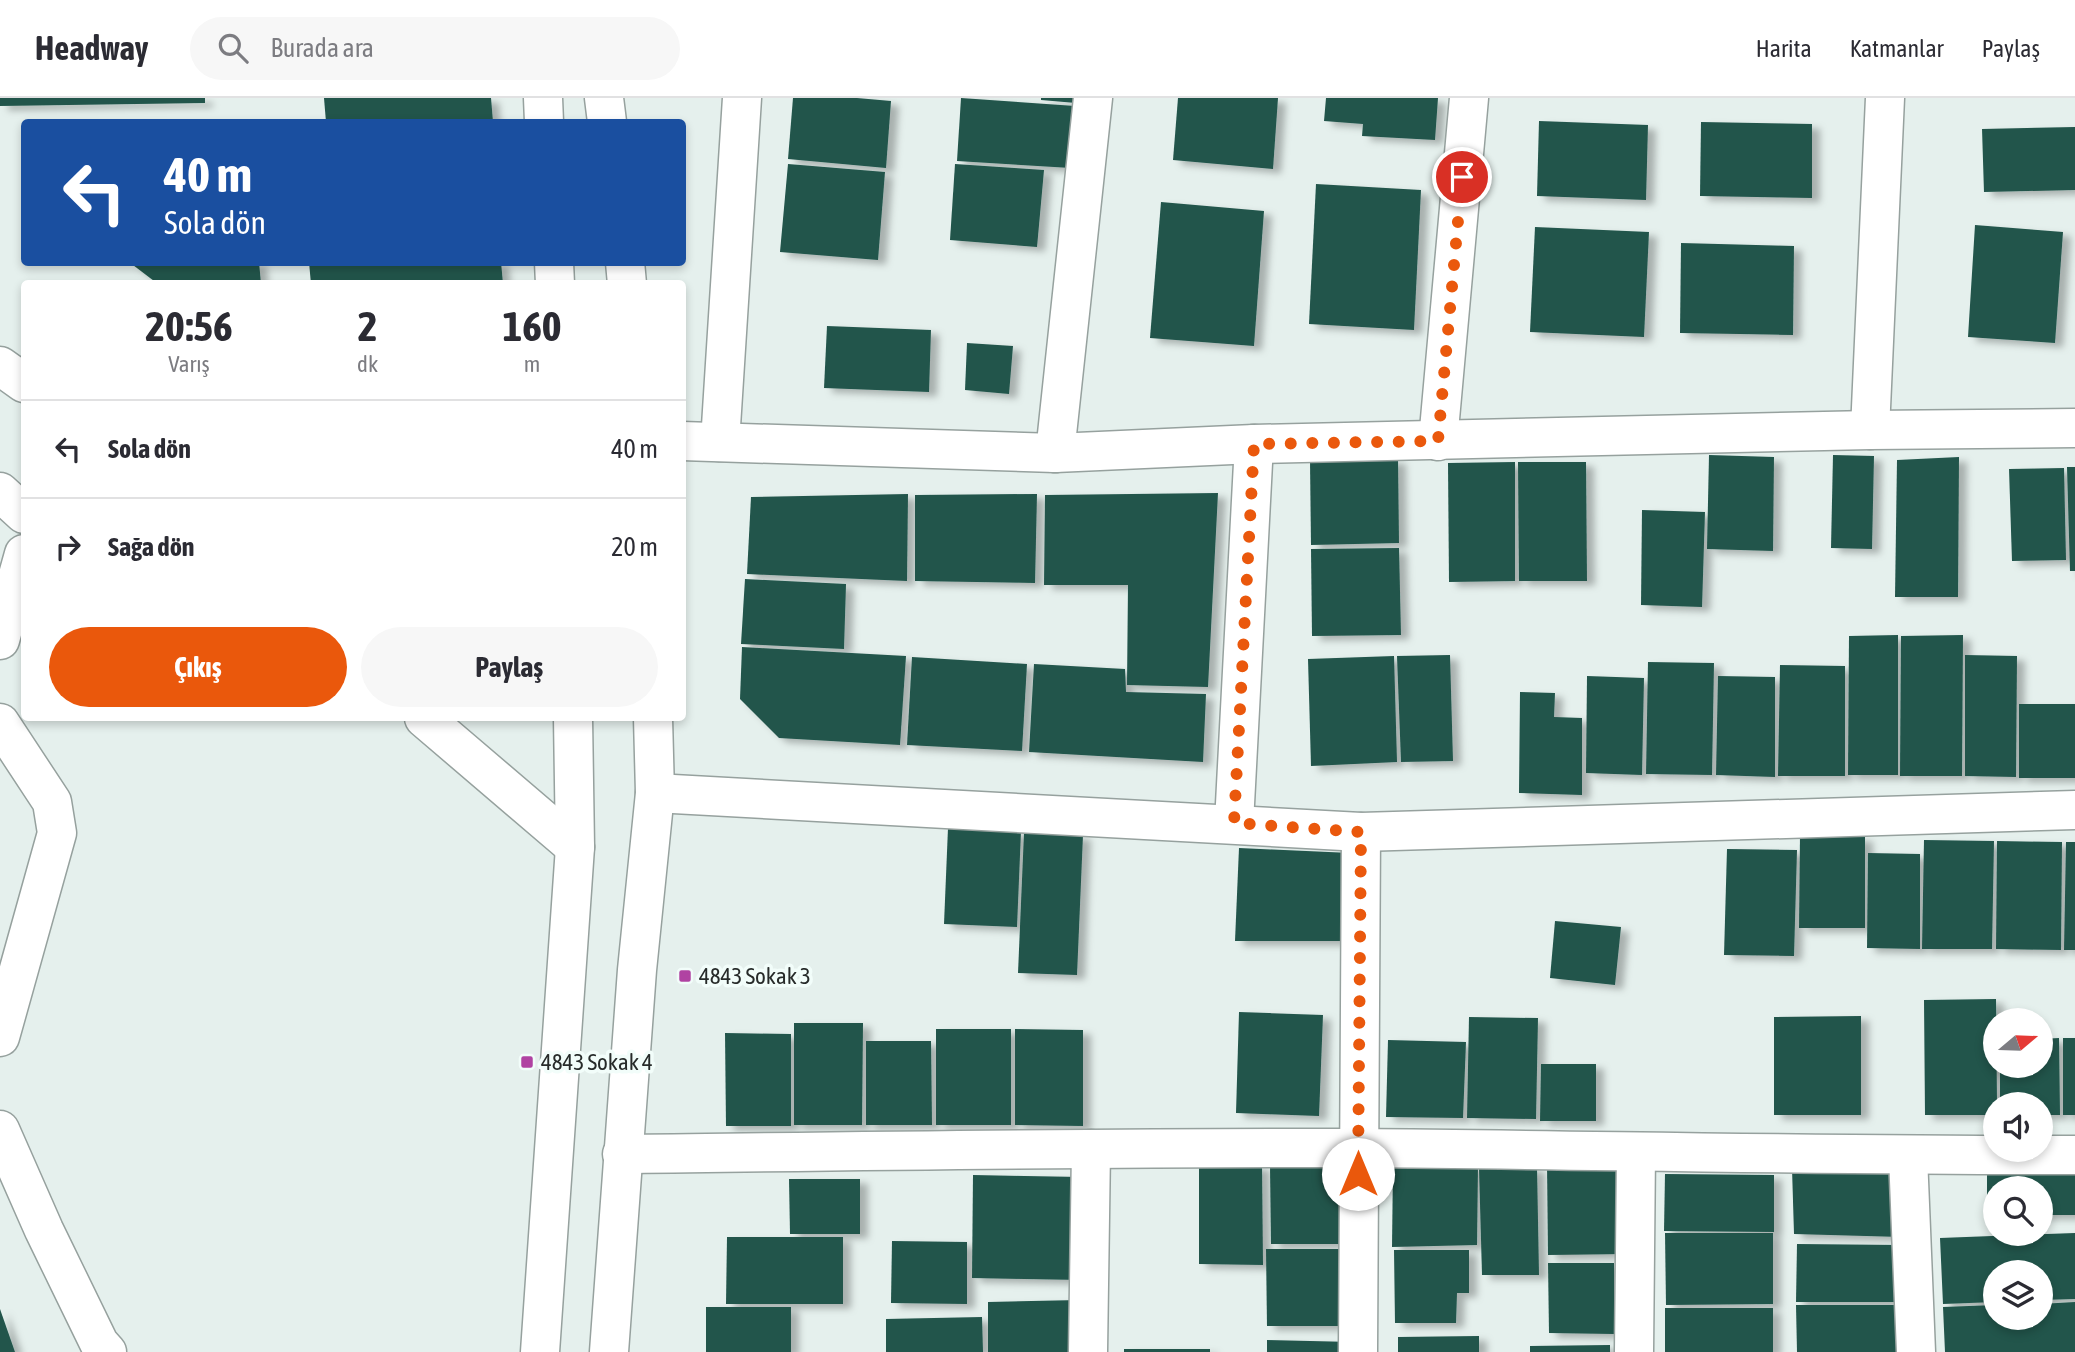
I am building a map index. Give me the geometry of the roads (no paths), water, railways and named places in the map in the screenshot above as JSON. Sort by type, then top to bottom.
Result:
[{"type":"street","points":[[543,98],[544,119]]},
{"type":"street","points":[[604,98],[607,119]]},
{"type":"street","points":[[742,98],[701,442],[1055,453],[1254,444],[2075,428]]},
{"type":"street","points":[[1055,453],[1093,98]]},
{"type":"street","points":[[1438,441],[1469,98]]},
{"type":"street","points":[[1870,430],[1885,98]]},
{"type":"street","points":[[1234,823],[1254,444]]},
{"type":"street","points":[[0,492],[21,511]]},
{"type":"street","points":[[0,640],[21,565]]},
{"type":"street","points":[[427,721],[575,848]]},
{"type":"street","points":[[540,1352],[575,848],[573,721]]},
{"type":"street","points":[[609,1352],[622,1154],[654,793],[653,721]]},
{"type":"street","points":[[0,723],[52,802],[57,833],[0,1037]]},
{"type":"street","points":[[654,793],[1361,832],[2075,810]]},
{"type":"street","points":[[1358,1352],[1361,832]]},
{"type":"street","points":[[0,1130],[44,1230],[99,1343],[107,1352]]},
{"type":"street","points":[[622,1154],[1359,1148],[1908,1156],[2075,1155]]},
{"type":"street","points":[[1088,1352],[1091,1149]]},
{"type":"street","points":[[1634,1352],[1636,1152]]},
{"type":"street","points":[[1908,1156],[1916,1352]]},
{"type":"place","name":"4843 Sokak 3","points":[[685,976]]},
{"type":"place","name":"4843 Sokak 4","points":[[527,1062]]}]
